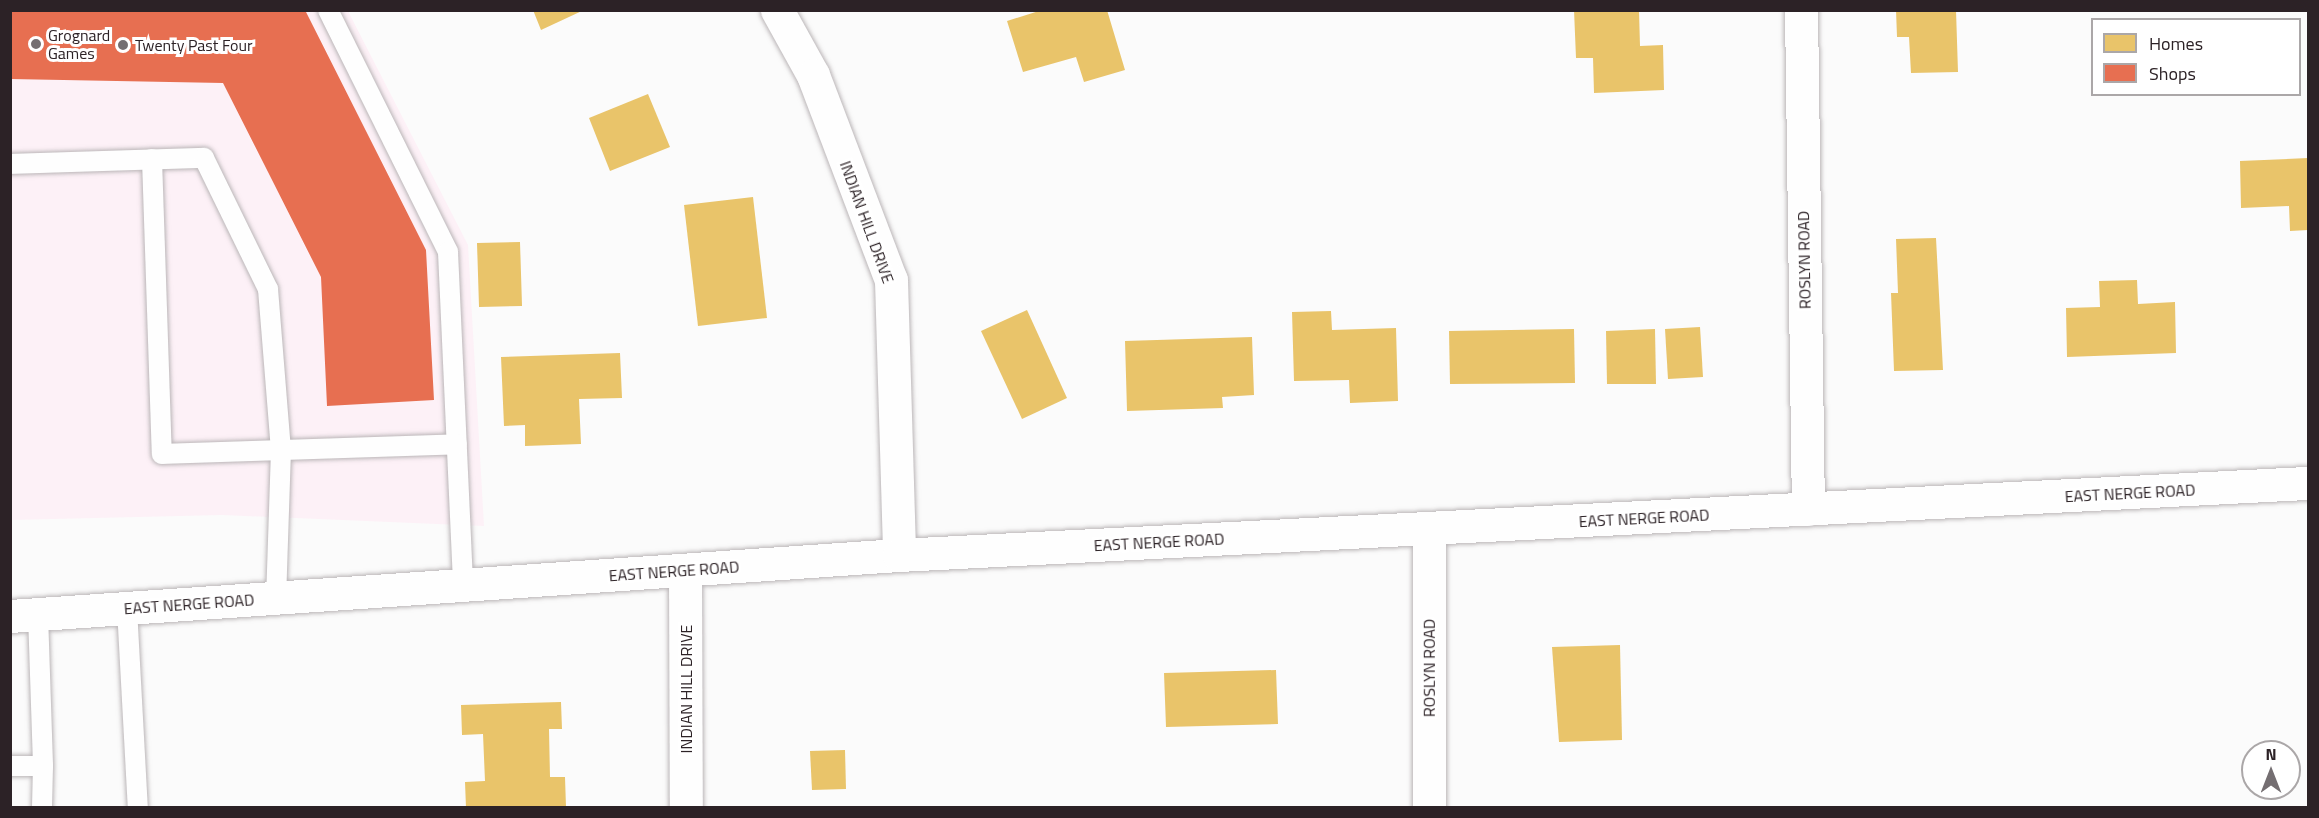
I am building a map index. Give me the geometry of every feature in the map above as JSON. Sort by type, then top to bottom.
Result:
[{"type":"main road","name":"INDIAN HILL DRIVE","points":[[777,10],[813,75],[891,280],[899,555]]},
{"type":"main road","name":"ROSLYN ROAD","points":[[1801,10],[1808,509]]},
{"type":"main road","name":"EAST NERGE ROAD","points":[[24,615],[899,555],[2308,483]]},
{"type":"main road","name":"ROSLYN ROAD","points":[[1429,529],[1429,807]]},
{"type":"main road","name":"INDIAN HILL DRIVE","points":[[685,570],[686,807]]},
{"type":"lane","points":[[328,10],[448,252],[463,585]]},
{"type":"lane","points":[[10,164],[204,158],[268,289],[281,450],[276,598]]},
{"type":"lane","points":[[152,159],[162,454],[457,444]]},
{"type":"lane","points":[[127,608],[138,807]]},
{"type":"lane","points":[[24,615],[43,766],[42,807]]},
{"type":"lane","points":[[10,766],[43,766]]},
{"type":"shaded area","points":[[10,11],[348,11],[468,245],[484,526],[222,515],[11,520]]},
{"type":"building: Homes","points":[[533,10],[584,10],[541,30]]},
{"type":"building: Homes","points":[[1042,10],[1107,10],[1125,70],[1084,82],[1076,57],[1023,72],[1007,21]]},
{"type":"building: Homes","points":[[1574,10],[1639,10],[1640,46],[1663,45],[1664,90],[1594,93],[1593,58],[1576,58]]},
{"type":"building: Homes","points":[[1896,10],[1956,10],[1958,72],[1911,73],[1909,37],[1897,37]]},
{"type":"building: Homes","points":[[648,94],[670,147],[610,171],[589,118]]},
{"type":"building: Homes","points":[[2308,158],[2308,230],[2290,231],[2289,206],[2241,208],[2240,161]]},
{"type":"building: Homes","points":[[753,197],[767,318],[698,326],[684,205]]},
{"type":"building: Homes","points":[[1936,238],[1943,370],[1894,371],[1891,293],[1898,293],[1896,239]]},
{"type":"building: Homes","points":[[520,242],[522,306],[479,307],[477,243]]},
{"type":"building: Homes","points":[[2137,280],[2138,304],[2175,302],[2176,353],[2067,357],[2066,308],[2100,307],[2099,281]]},
{"type":"building: Homes","points":[[1027,310],[1067,398],[1022,419],[981,331]]},
{"type":"building: Homes","points":[[1331,311],[1332,330],[1396,328],[1398,401],[1350,403],[1349,380],[1294,381],[1292,312]]},
{"type":"building: Homes","points":[[1700,327],[1703,377],[1668,379],[1665,329]]},
{"type":"building: Homes","points":[[1574,329],[1575,383],[1450,384],[1449,331]]},
{"type":"building: Homes","points":[[1655,329],[1656,384],[1607,384],[1606,331]]},
{"type":"building: Homes","points":[[1252,337],[1254,395],[1222,397],[1223,408],[1127,411],[1125,341]]},
{"type":"building: Homes","points":[[620,353],[622,398],[579,399],[581,444],[525,446],[525,425],[504,426],[501,357]]},
{"type":"building: Homes","points":[[1620,645],[1622,740],[1559,742],[1552,647]]},
{"type":"building: Homes","points":[[1276,670],[1278,724],[1166,727],[1164,673]]},
{"type":"building: Homes","points":[[561,702],[562,729],[549,729],[550,777],[565,777],[566,807],[466,808],[465,782],[485,781],[483,734],[462,735],[461,705]]},
{"type":"building: Homes","points":[[845,750],[846,789],[812,790],[810,751]]},
{"type":"building: Shops","points":[[10,10],[305,10],[426,250],[434,400],[327,406],[321,277],[223,83],[10,79]]},
{"type":"place","name":"Grognard Games","points":[[36,44]]},
{"type":"place","name":"Twenty Past Four","points":[[123,45]]}]
